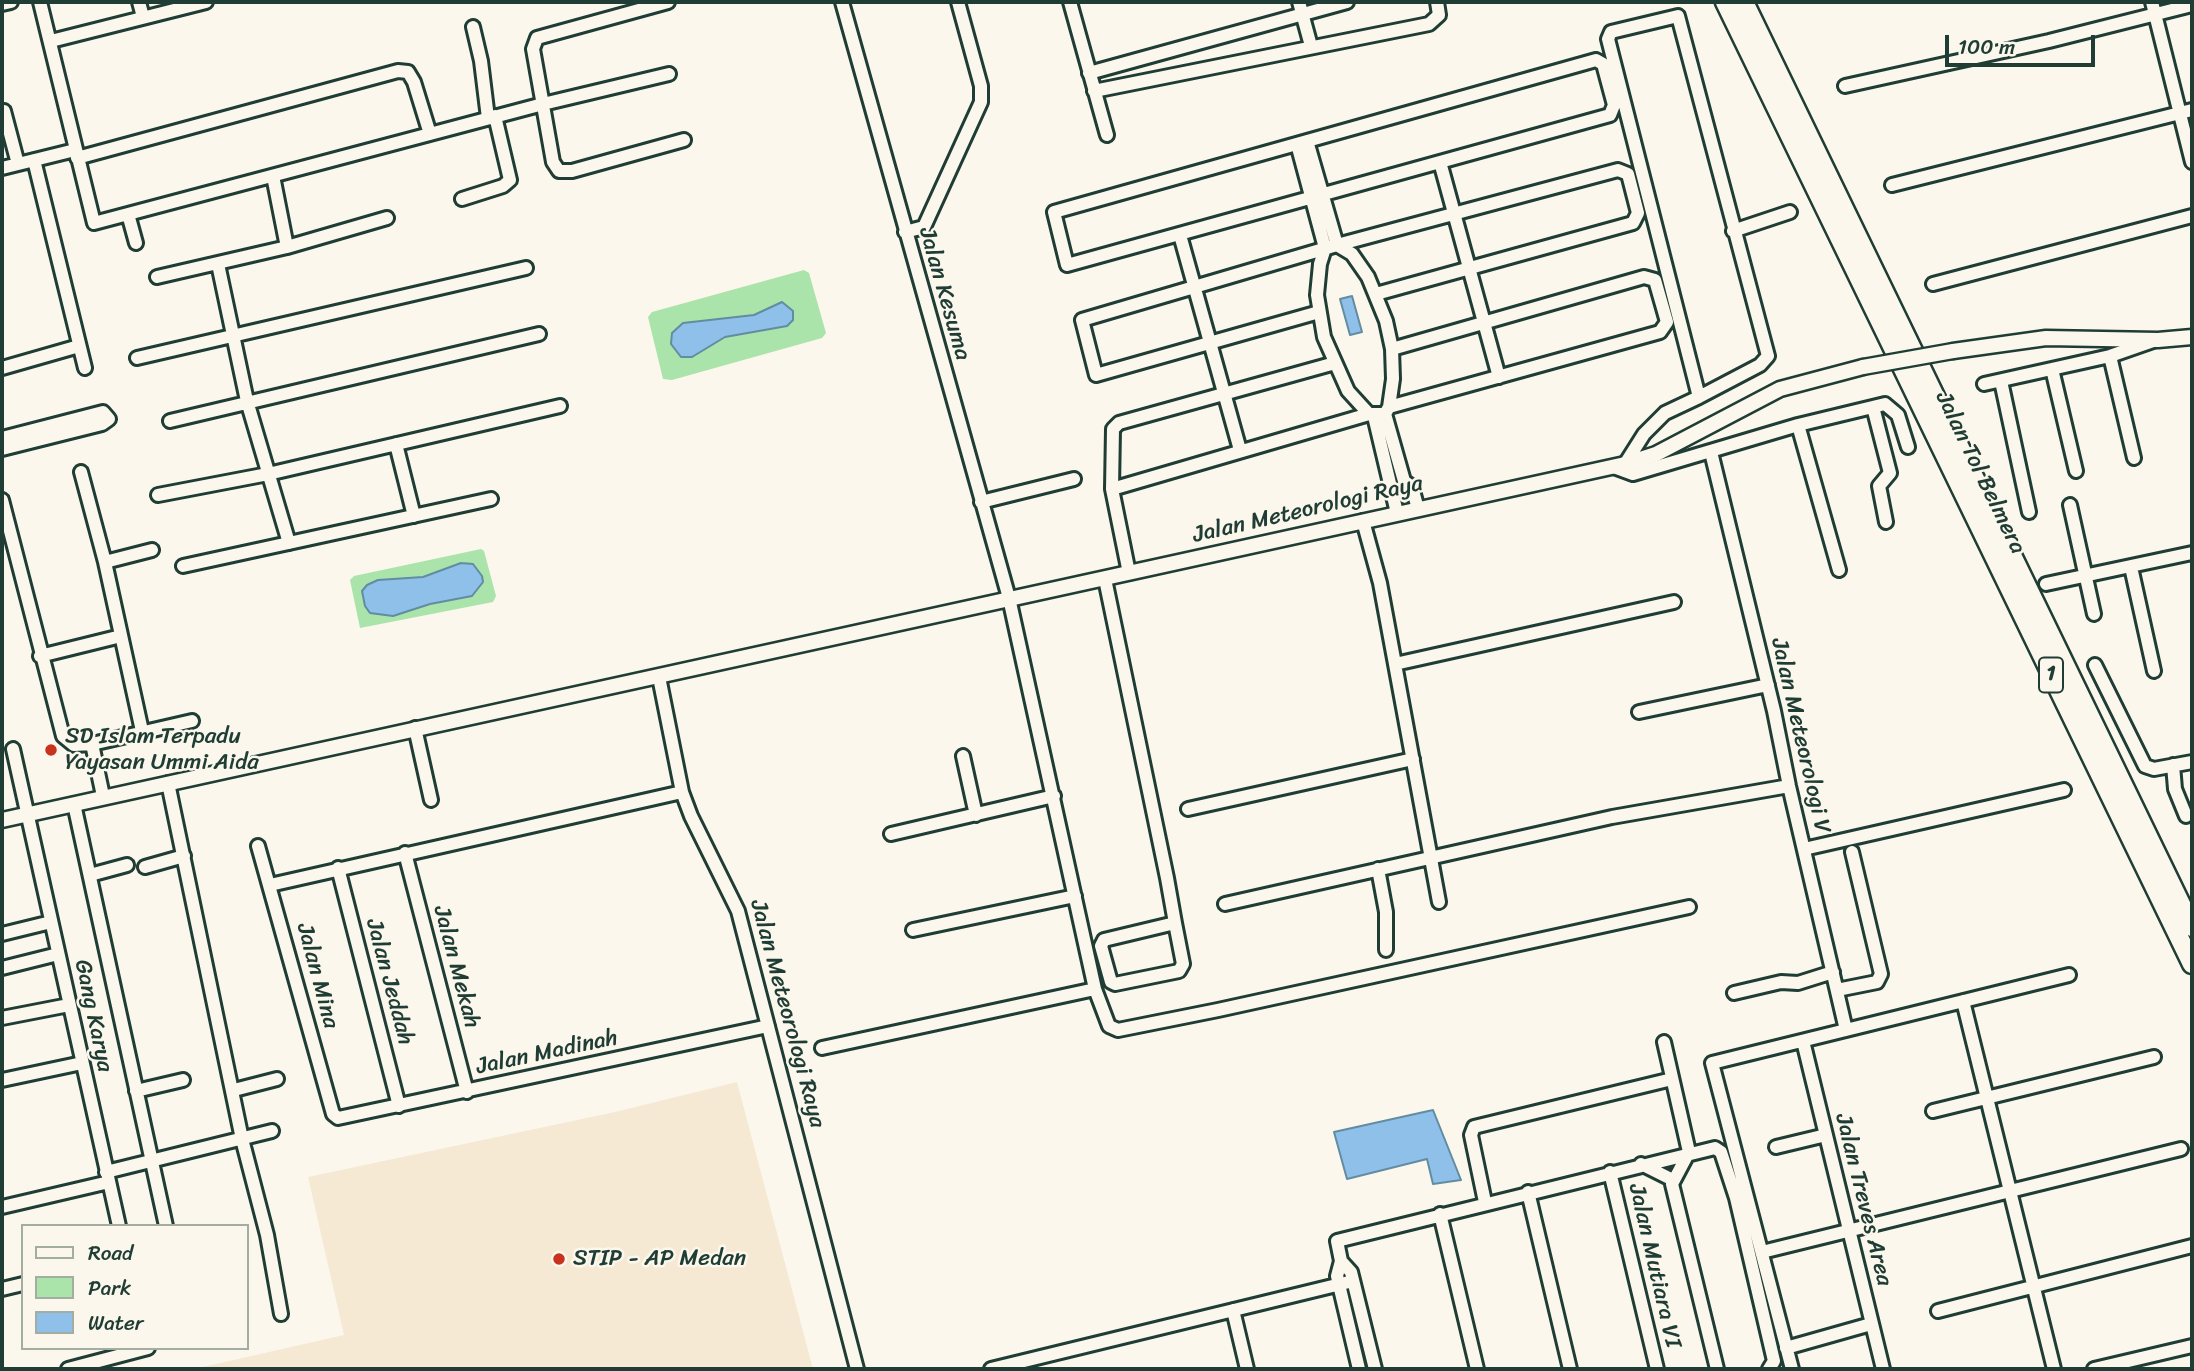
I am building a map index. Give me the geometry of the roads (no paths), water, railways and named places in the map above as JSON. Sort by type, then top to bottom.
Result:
[{"type":"highway","name":"Jalan Tol Belmera","points":[[1725,2],[2192,964]]},
{"type":"highway","name":"Jalan Tol Belmera","points":[[1744,2],[2192,928]]},
{"type":"main road","name":"Jalan Meteorologi Raya","points":[[2,820],[1620,465],[1656,454],[1780,389],[1863,367],[2046,338],[2158,340],[2192,337]]},
{"type":"street","points":[[2,4],[11,2]]},
{"type":"street","points":[[40,2],[94,223],[499,115],[669,74]]},
{"type":"street","points":[[139,2],[143,17]]},
{"type":"street","points":[[51,41],[143,17],[171,6],[206,2]]},
{"type":"street","points":[[668,2],[537,38],[533,49],[553,162],[559,171],[572,171],[684,140]]},
{"type":"street","name":"Jalan Kesuma","points":[[842,2],[1009,598],[1095,989],[1107,1023],[1118,1030],[1448,962],[1689,907]]},
{"type":"street","points":[[905,232],[924,227],[981,102],[981,86],[958,2]]},
{"type":"street","points":[[1070,2],[1107,135]]},
{"type":"street","points":[[1089,73],[1301,8],[1347,2]]},
{"type":"street","points":[[1094,91],[1429,24],[1439,15],[1437,2]]},
{"type":"street","points":[[1845,86],[2154,8],[2192,5]]},
{"type":"street","points":[[1301,8],[1311,46]]},
{"type":"street","points":[[2154,8],[2186,112],[2192,162]]},
{"type":"street","points":[[1699,397],[1608,39],[1611,32],[1678,16],[1768,356],[1760,365],[1657,420],[1620,465],[1633,474],[1798,425],[1885,404],[1891,407],[1901,423],[1908,446]]},
{"type":"street","points":[[462,199],[503,186],[510,180],[499,115],[472,27]]},
{"type":"street","points":[[1596,60],[1603,65],[1614,105],[1610,115],[1068,265],[1054,212],[1302,143],[1596,60]]},
{"type":"street","points":[[2,168],[76,154],[398,71],[408,72],[414,82],[430,134]]},
{"type":"street","points":[[4,111],[18,164]]},
{"type":"street","points":[[1892,185],[2186,112]]},
{"type":"street","points":[[1302,143],[1331,247],[1317,277],[1319,312],[1335,363],[1348,391],[1379,413]]},
{"type":"street","points":[[34,160],[85,368]]},
{"type":"street","points":[[1440,162],[1499,377]]},
{"type":"street","points":[[1319,312],[1096,375],[1082,320],[1331,247],[1618,170],[1628,174],[1638,213],[1633,223],[1376,294]]},
{"type":"street","points":[[272,176],[287,247]]},
{"type":"street","points":[[1734,230],[1790,212]]},
{"type":"street","points":[[128,214],[136,243]]},
{"type":"street","points":[[1933,284],[2192,216]]},
{"type":"street","points":[[157,277],[287,247],[387,218]]},
{"type":"street","points":[[1181,234],[1240,450]]},
{"type":"street","points":[[1331,247],[1352,254],[1376,294],[1392,349],[1379,413],[1398,482]]},
{"type":"street","points":[[218,264],[247,401],[289,543]]},
{"type":"street","points":[[137,358],[526,268]]},
{"type":"street","points":[[1112,489],[1240,450],[1660,332],[1667,322],[1655,280],[1644,277],[1392,349]]},
{"type":"street","points":[[170,421],[539,334]]},
{"type":"street","points":[[1984,384],[2110,356],[2158,340]]},
{"type":"street","points":[[2,368],[79,346]]},
{"type":"street","points":[[2110,356],[2134,458]]},
{"type":"street","points":[[1129,573],[1112,489],[1113,429],[1119,423],[1335,363]]},
{"type":"street","points":[[2052,369],[2076,471]]},
{"type":"street","points":[[2001,381],[2029,512]]},
{"type":"street","points":[[158,495],[268,474],[559,406]]},
{"type":"street","points":[[1873,407],[1890,473],[1879,485],[1886,522]]},
{"type":"street","points":[[2,438],[103,412],[109,419],[103,424],[2,449]]},
{"type":"street","points":[[1798,425],[1839,570]]},
{"type":"street","points":[[396,444],[414,516]]},
{"type":"street","name":"Jalan Meteorologi V","points":[[1711,452],[1768,685],[1846,1030]]},
{"type":"street","points":[[81,472],[105,562],[142,730]]},
{"type":"street","points":[[981,502],[1073,479]]},
{"type":"street","points":[[1398,482],[1412,487],[1418,509]]},
{"type":"street","points":[[1397,513],[1390,491],[1398,482]]},
{"type":"street","points":[[183,566],[491,499]]},
{"type":"street","points":[[2,500],[40,656],[65,740],[74,745],[92,744],[142,730],[192,721]]},
{"type":"street","points":[[2070,505],[2094,614]]},
{"type":"street","points":[[1363,521],[1380,583],[1439,902]]},
{"type":"street","points":[[105,562],[152,550]]},
{"type":"street","points":[[2046,584],[2192,553]]},
{"type":"street","points":[[2132,567],[2154,671]]},
{"type":"street","points":[[1105,579],[1175,923],[1183,964],[1181,970],[1115,984],[1111,982],[1101,946],[1103,941],[1175,923]]},
{"type":"street","points":[[1395,664],[1674,602]]},
{"type":"street","points":[[40,656],[121,636]]},
{"type":"street","points":[[2095,665],[2145,766],[2151,769],[2192,762]]},
{"type":"street","name":"Jalan Meteorologi Raya","points":[[659,677],[682,792],[738,911],[857,1369]]},
{"type":"street","points":[[1639,712],[1768,685]]},
{"type":"street","points":[[415,728],[431,800]]},
{"type":"street","points":[[92,744],[103,796]]},
{"type":"street","name":"Gang Karya","points":[[13,749],[119,1224]]},
{"type":"street","points":[[964,756],[976,815]]},
{"type":"street","points":[[1188,809],[1413,759]]},
{"type":"street","points":[[2173,765],[2175,789],[2186,816]]},
{"type":"street","points":[[168,783],[234,1090],[242,1139],[267,1234],[281,1314]]},
{"type":"street","points":[[1225,904],[1612,817],[1789,786]]},
{"type":"street","points":[[1804,849],[2064,790]]},
{"type":"street","points":[[270,885],[682,792]]},
{"type":"street","points":[[891,834],[1054,796]]},
{"type":"street","points":[[74,804],[166,1224]]},
{"type":"street","name":"Jalan Mina","points":[[258,846],[335,1117]]},
{"type":"street","points":[[1837,990],[1877,982],[1881,974],[1852,852]]},
{"type":"street","name":"Jalan Mekah","points":[[405,853],[467,1092]]},
{"type":"street","points":[[145,867],[184,856]]},
{"type":"street","points":[[90,875],[127,865]]},
{"type":"street","name":"Jalan Jeddah","points":[[338,868],[399,1105]]},
{"type":"street","points":[[1378,869],[1386,912],[1386,950]]},
{"type":"street","points":[[913,930],[1076,896]]},
{"type":"street","points":[[2,934],[51,922]]},
{"type":"street","points":[[2,968],[58,954]]},
{"type":"street","points":[[1734,993],[1781,982],[1798,983],[1833,972]]},
{"type":"street","points":[[1792,1369],[1712,1063],[1722,1058],[1803,1041],[2069,975]]},
{"type":"street","points":[[822,1048],[1095,989]]},
{"type":"street","points":[[1963,1001],[2054,1369]]},
{"type":"street","points":[[2,1018],[69,1005]]},
{"type":"street","name":"Jalan Madinah","points":[[335,1117],[345,1118],[768,1027]]},
{"type":"street","name":"Jalan Treves Area","points":[[1803,1041],[1883,1369]]},
{"type":"street","points":[[1664,1042],[1689,1152],[1673,1181],[1717,1369]]},
{"type":"street","points":[[1933,1111],[2154,1057]]},
{"type":"street","points":[[2,1080],[82,1063]]},
{"type":"street","points":[[234,1090],[277,1079]]},
{"type":"street","points":[[1485,1202],[1471,1135],[1474,1127],[1672,1079]]},
{"type":"street","points":[[136,1091],[183,1080]]},
{"type":"street","points":[[2,1207],[107,1177],[153,1160],[272,1132]]},
{"type":"street","points":[[1776,1147],[1826,1135]]},
{"type":"street","points":[[1359,1369],[1339,1284],[1340,1261],[1336,1247],[1338,1240],[1689,1152],[1715,1148],[1721,1152],[1736,1198],[1774,1361],[1769,1369]]},
{"type":"street","points":[[1762,1252],[2181,1149]]},
{"type":"street","points":[[1641,1164],[1673,1181]]},
{"type":"street","name":"Jalan Mutiara VI","points":[[1610,1172],[1657,1369]]},
{"type":"street","points":[[1528,1192],[1570,1369]]},
{"type":"street","points":[[1440,1214],[1477,1369]]},
{"type":"street","points":[[1938,1311],[2192,1246]]},
{"type":"street","points":[[1340,1261],[1351,1272],[1376,1369]]},
{"type":"street","points":[[991,1369],[1353,1281]]},
{"type":"street","points":[[2,1289],[21,1284]]},
{"type":"street","points":[[1233,1310],[1247,1369]]},
{"type":"street","points":[[1786,1348],[1871,1324]]},
{"type":"street","points":[[2094,1369],[2192,1346]]},
{"type":"street","points":[[68,1369],[140,1350]]},
{"type":"water","points":[[1352,296],[1362,332],[1350,335],[1340,299]]},
{"type":"water","points":[[782,302],[793,311],[793,320],[787,326],[725,337],[692,357],[681,357],[671,344],[672,333],[683,323],[754,315]]},
{"type":"water","points":[[461,563],[473,564],[482,576],[483,582],[472,596],[430,604],[393,616],[370,613],[365,606],[362,591],[367,585],[378,580],[423,577]]},
{"type":"water","points":[[1433,1110],[1461,1180],[1433,1184],[1427,1159],[1347,1179],[1334,1132]]},
{"type":"place","name":"SD Islam Terpadu Yayasan Ummi Aida","points":[[51,750]]},
{"type":"place","name":"STIP - AP Medan","points":[[559,1259]]}]
